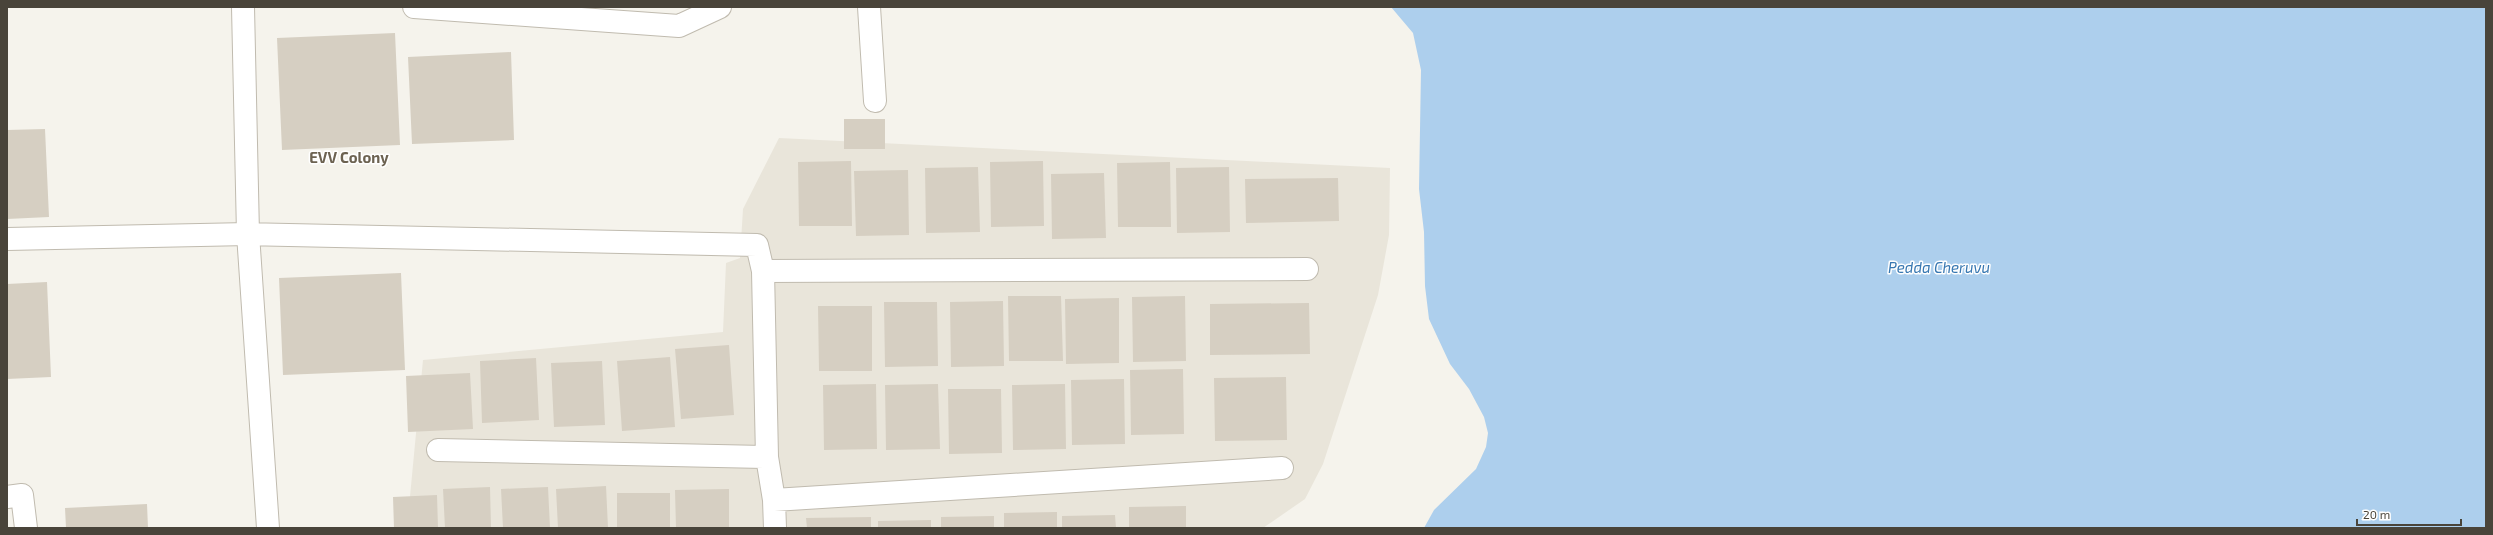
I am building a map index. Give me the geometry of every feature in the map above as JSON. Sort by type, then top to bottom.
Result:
[{"type":"street","points":[[243,7],[248,234],[268,528]]},
{"type":"street","points":[[414,7],[679,26],[720,7]]},
{"type":"street","points":[[869,7],[875,101]]},
{"type":"street","points":[[7,239],[248,234],[757,245],[763,271],[767,457],[774,500],[775,528]]},
{"type":"street","points":[[763,271],[1307,269]]},
{"type":"street","points":[[438,450],[767,457]]},
{"type":"street","points":[[774,500],[1282,468]]},
{"type":"street","points":[[7,497],[22,495],[26,528]]},
{"type":"shaded area","points":[[779,138],[1390,168],[1389,235],[1378,295],[1323,464],[1305,499],[1263,528],[407,528],[423,360],[723,332],[726,263],[740,258],[743,209]]},
{"type":"water","name":"Pedda Cheruvu","points":[[1391,7],[2486,7],[2486,528],[1424,528],[1434,510],[1476,469],[1486,447],[1488,433],[1484,417],[1469,389],[1450,364],[1429,319],[1425,286],[1424,232],[1419,189],[1421,70],[1413,33]]},
{"type":"building","points":[[395,33],[400,145],[282,150],[277,38]]},
{"type":"building","points":[[511,52],[514,140],[412,144],[408,57]]},
{"type":"building","points":[[844,119],[885,119],[885,149],[844,149]]},
{"type":"building","points":[[45,129],[49,217],[7,219],[7,130]]},
{"type":"building","points":[[851,161],[852,226],[799,226],[798,162]]},
{"type":"building","points":[[1043,161],[1044,226],[991,227],[990,162]]},
{"type":"building","points":[[1170,162],[1171,227],[1118,227],[1117,163]]},
{"type":"building","points":[[978,167],[980,232],[926,233],[925,168]]},
{"type":"building","points":[[1229,167],[1230,232],[1177,233],[1176,168]]},
{"type":"building","points":[[908,170],[909,235],[856,236],[854,171]]},
{"type":"building","points":[[1104,173],[1106,238],[1052,239],[1051,174]]},
{"type":"building","points":[[1338,178],[1339,221],[1246,223],[1245,179]]},
{"type":"building","points":[[401,273],[405,370],[283,375],[279,278]]},
{"type":"building","points":[[47,282],[51,377],[7,379],[7,284]]},
{"type":"building","points":[[1008,296],[1061,296],[1063,361],[1009,361]]},
{"type":"building","points":[[1185,296],[1186,361],[1133,362],[1132,297]]},
{"type":"building","points":[[1119,298],[1119,363],[1066,364],[1065,299]]},
{"type":"building","points":[[1003,301],[1004,366],[951,367],[950,302]]},
{"type":"building","points":[[884,302],[937,302],[938,366],[885,367]]},
{"type":"building","points":[[1309,303],[1310,354],[1210,355],[1210,304]]},
{"type":"building","points":[[818,306],[872,306],[872,371],[819,371]]},
{"type":"building","points":[[729,345],[734,415],[681,419],[675,349]]},
{"type":"building","points":[[670,357],[675,427],[622,431],[617,361]]},
{"type":"building","points":[[536,358],[539,420],[482,423],[480,361]]},
{"type":"building","points":[[602,361],[605,425],[554,427],[551,363]]},
{"type":"building","points":[[1183,369],[1184,434],[1131,435],[1130,370]]},
{"type":"building","points":[[470,373],[473,429],[408,432],[406,376]]},
{"type":"building","points":[[1286,377],[1287,440],[1215,441],[1214,378]]},
{"type":"building","points":[[1124,379],[1125,444],[1072,445],[1071,380]]},
{"type":"building","points":[[876,384],[877,449],[824,450],[823,385]]},
{"type":"building","points":[[938,384],[940,449],[886,450],[885,385]]},
{"type":"building","points":[[1065,384],[1066,449],[1013,450],[1012,385]]},
{"type":"building","points":[[948,389],[1001,389],[1002,453],[949,454]]},
{"type":"building","points":[[606,486],[608,528],[558,528],[556,489]]},
{"type":"building","points":[[490,487],[491,528],[445,528],[443,489]]},
{"type":"building","points":[[548,487],[550,528],[503,528],[501,489]]},
{"type":"building","points":[[729,489],[729,528],[676,528],[675,490]]},
{"type":"building","points":[[617,493],[670,493],[670,528],[617,528]]},
{"type":"building","points":[[437,495],[438,528],[394,528],[393,497]]},
{"type":"building","points":[[147,504],[148,528],[66,528],[65,508]]},
{"type":"building","points":[[1186,506],[1186,528],[1129,528],[1129,507]]},
{"type":"building","points":[[1057,512],[1057,528],[1004,528],[1004,513]]},
{"type":"building","points":[[1115,515],[1116,528],[1062,528],[1062,516]]},
{"type":"building","points":[[994,516],[994,528],[941,528],[941,517]]},
{"type":"building","points":[[871,517],[871,528],[807,528],[806,518]]},
{"type":"building","points":[[931,520],[931,528],[878,528],[878,521]]},
{"type":"district","name":"EVV Colony","points":[[349,158]]}]
